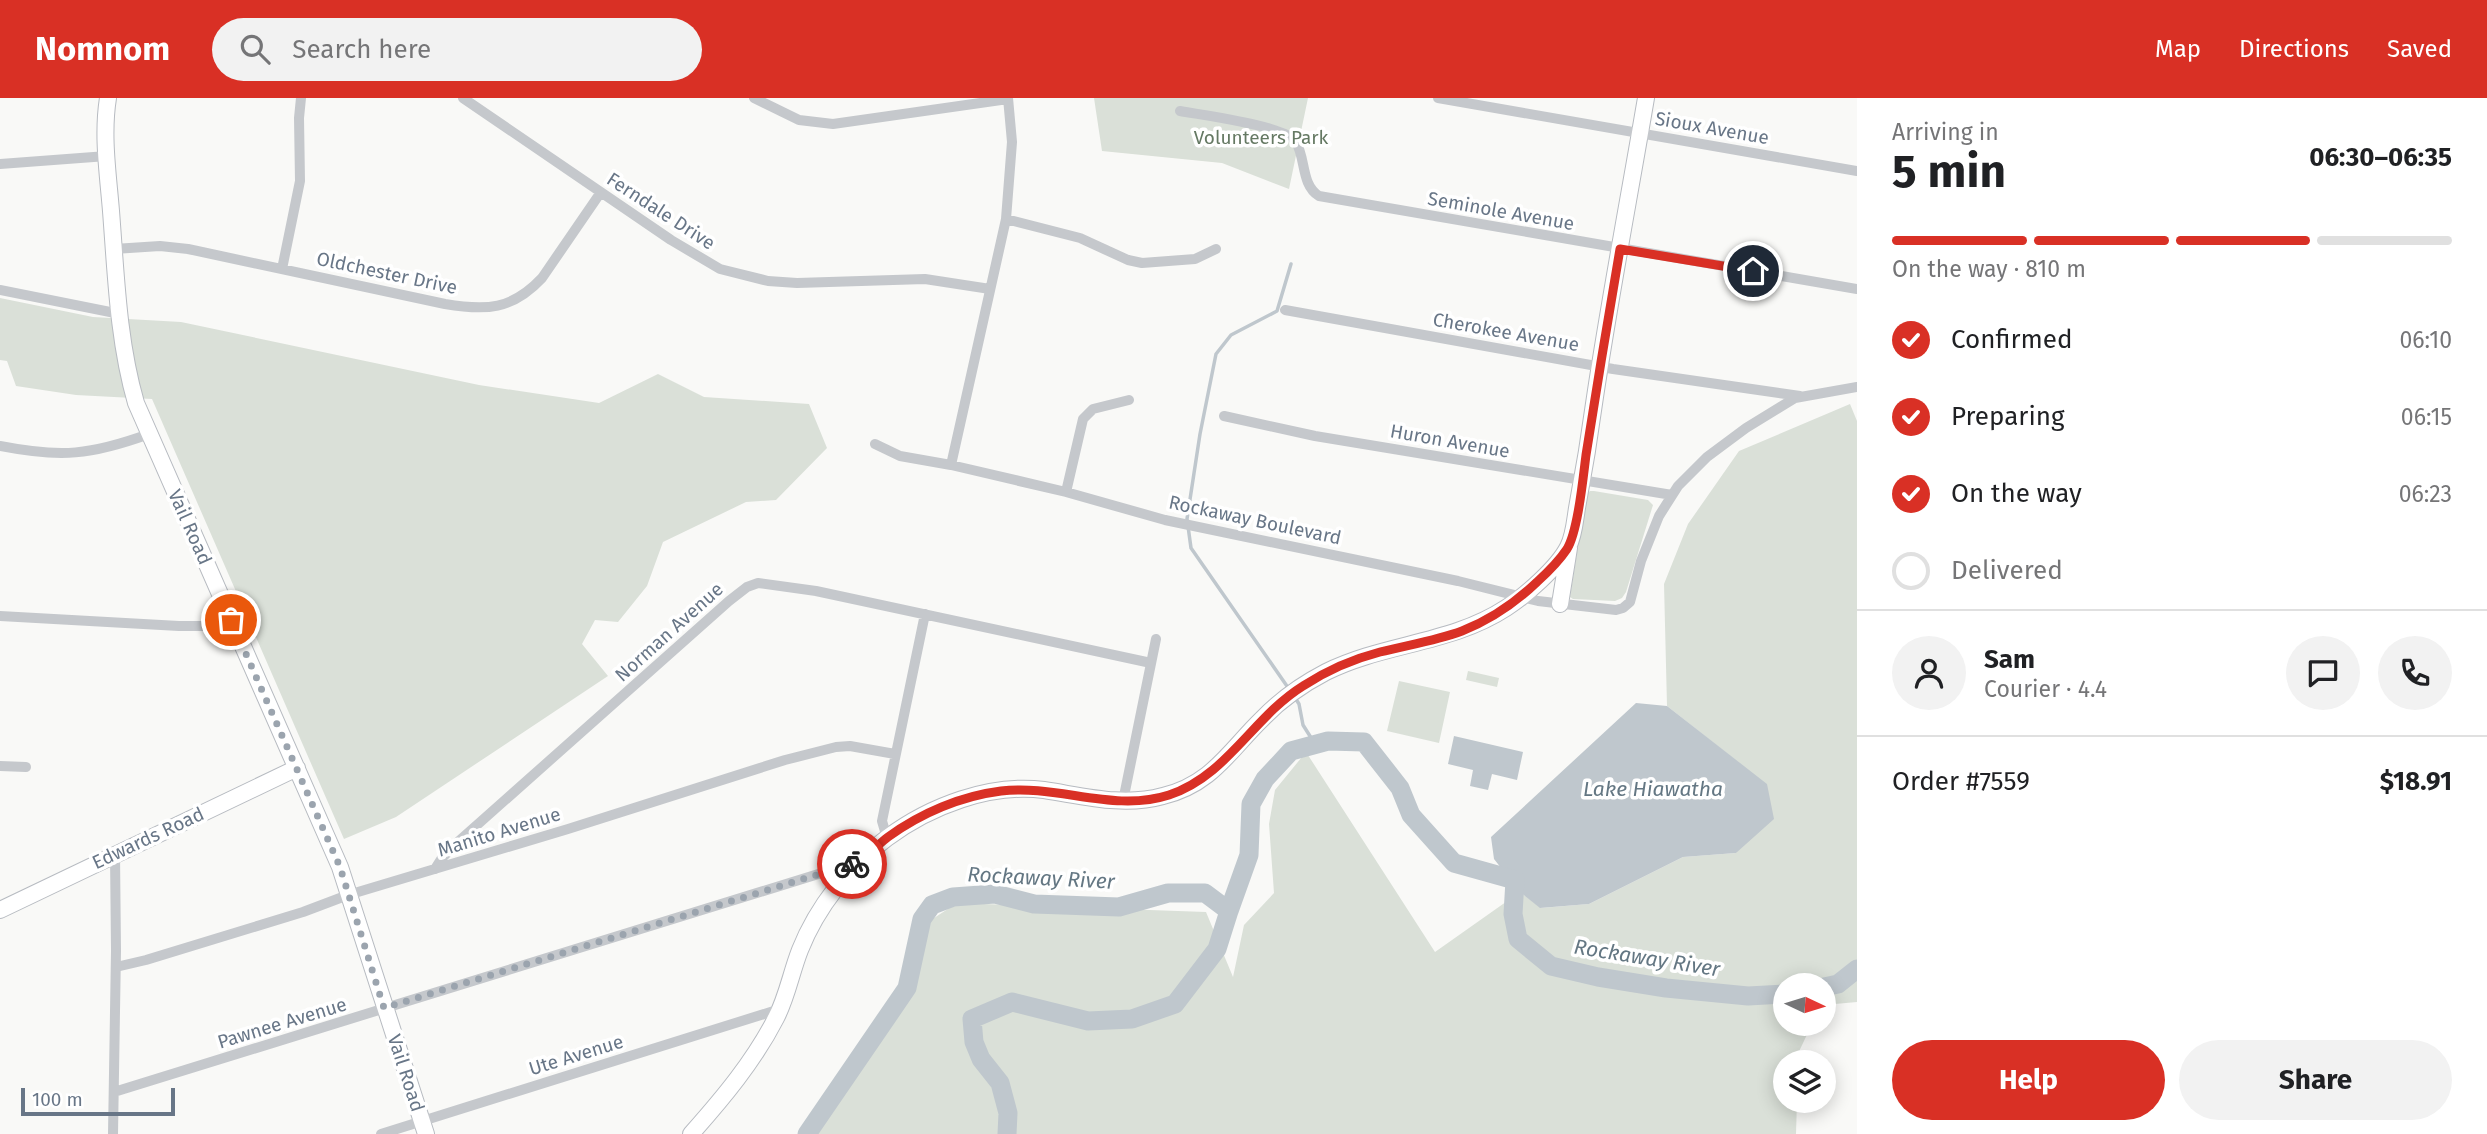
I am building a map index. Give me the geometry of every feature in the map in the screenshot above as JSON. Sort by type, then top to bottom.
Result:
[{"type":"street","name":"Vail Road","points":[[108,98],[105,130],[114,249],[126,368],[136,403],[340,867],[424,1128]]},
{"type":"street","points":[[282,269],[300,181],[299,118],[302,98]]},
{"type":"street","name":"Ferndale Drive","points":[[463,98],[708,263],[741,275],[797,284],[925,279],[990,289]]},
{"type":"street","points":[[754,98],[799,120],[833,124],[1008,99],[1012,142],[1006,219],[951,465]]},
{"type":"street","name":"Sioux Avenue","points":[[1438,98],[1857,171]]},
{"type":"street","points":[[1560,604],[1646,98]]},
{"type":"street","name":"Seminole Avenue","points":[[1180,111],[1265,127],[1293,137],[1298,144],[1308,184],[1319,197],[1857,289]]},
{"type":"street","points":[[0,164],[107,156]]},
{"type":"street","name":"Oldchester Drive","points":[[114,249],[171,246],[474,309],[495,307],[521,297],[537,283],[601,192]]},
{"type":"street","points":[[1006,219],[1080,238],[1128,260],[1142,263],[1195,259],[1216,249]]},
{"type":"street","points":[[0,290],[120,314]]},
{"type":"street","name":"Cherokee Avenue","points":[[1285,310],[1600,367],[1805,397]]},
{"type":"street","points":[[1672,495],[1707,457],[1746,428],[1795,398],[1857,387]]},
{"type":"street","points":[[1066,492],[1083,419],[1093,409],[1129,400]]},
{"type":"street","name":"Huron Avenue","points":[[1224,416],[1315,436],[1672,495]]},
{"type":"street","points":[[0,446],[46,454],[88,453],[112,448],[149,434]]},
{"type":"street","name":"Rockaway Boulevard","points":[[875,444],[900,456],[1066,492],[1165,520],[1458,581],[1521,597],[1616,610],[1630,602],[1649,535],[1672,495]]},
{"type":"street","points":[[691,1134],[745,1069],[780,1009],[801,947],[814,922],[842,881],[887,838],[930,811],[999,791],[1039,790],[1123,801],[1167,796],[1199,781],[1232,754],[1260,720],[1301,687],[1351,661],[1464,630],[1491,617],[1521,597],[1559,559],[1569,545]]},
{"type":"street","name":"Norman Avenue","points":[[435,869],[458,841],[753,584],[767,583],[816,591],[1151,663]]},
{"type":"street","points":[[887,838],[882,821],[925,614]]},
{"type":"street","points":[[0,616],[179,626],[210,626],[231,620]]},
{"type":"street","points":[[1123,801],[1156,639]]},
{"type":"street","name":"Manito Avenue","points":[[116,967],[303,912],[348,895],[785,760],[836,747],[857,746],[895,754]]},
{"type":"street","points":[[0,766],[26,767]]},
{"type":"street","name":"Edwards Road","points":[[0,910],[297,768]]},
{"type":"street","points":[[113,1134],[115,854]]},
{"type":"street","name":"Pawnee Avenue","points":[[114,1092],[861,861]]},
{"type":"street","name":"Ute Avenue","points":[[381,1134],[424,1128],[780,1009]]},
{"type":"green space","name":"Volunteers Park","points":[[1094,98],[1308,98],[1289,189],[1222,163],[1102,151]]},
{"type":"green space","points":[[0,298],[93,317],[181,322],[479,385],[599,403],[658,374],[704,397],[809,404],[827,448],[776,500],[746,502],[663,542],[647,586],[618,622],[595,620],[582,644],[608,676],[396,817],[344,839],[152,399],[76,395],[16,386],[7,361],[0,360]]},
{"type":"green space","points":[[1850,404],[1857,421],[1857,1002],[1836,1004],[1836,973],[1773,973],[1773,1036],[1806,1036],[1800,1050],[1773,1050],[1773,1113],[1797,1113],[1796,1134],[815,1134],[912,992],[931,920],[957,903],[1206,912],[1233,977],[1244,925],[1274,893],[1269,824],[1275,790],[1306,752],[1435,952],[1520,892],[1541,908],[1589,904],[1683,857],[1736,853],[1767,785],[1667,706],[1664,584],[1688,524],[1739,451]]},
{"type":"green space","points":[[1594,491],[1648,500],[1653,505],[1626,592],[1622,598],[1615,601],[1570,597],[1586,495]]},
{"type":"green space","points":[[1468,671],[1499,678],[1497,687],[1466,680]]},
{"type":"green space","points":[[1399,681],[1450,692],[1439,743],[1387,731]]},
{"type":"water","name":"Lake Hiawatha","points":[[1636,703],[1667,706],[1767,784],[1774,819],[1736,853],[1683,857],[1589,904],[1540,908],[1520,892],[1494,859],[1491,837]]},
{"type":"water","points":[[1454,736],[1523,752],[1517,780],[1492,774],[1488,790],[1470,786],[1473,770],[1448,764]]},
{"type":"waterway","points":[[1289,689],[1191,548],[1187,519],[1216,354],[1231,335],[1277,311],[1291,264]]},
{"type":"waterway","points":[[1294,696],[1299,704],[1303,725],[1315,744]]},
{"type":"waterway","name":"Rockaway River","points":[[807,1134],[907,988],[922,919],[932,905],[953,897],[995,894],[1034,904],[1119,907],[1168,893],[1205,893],[1229,911],[1249,855],[1251,804],[1265,779],[1291,751],[1328,741],[1364,742],[1400,788],[1411,815],[1454,863],[1515,880],[1513,914],[1518,939],[1551,966],[1666,988],[1748,996],[1773,995]]},
{"type":"waterway","points":[[1007,1134],[1008,1113],[1000,1083],[981,1059],[974,1042],[972,1019],[1012,1002],[1088,1021],[1132,1019],[1175,1004],[1217,949],[1229,911]]},
{"type":"waterway","name":"Rockaway River","points":[[1836,984],[1857,969]]},
{"type":"way so far","points":[[231,620],[340,867],[384,1008],[852,864]]},
{"type":"route","points":[[852,864],[861,861],[887,838],[930,811],[999,791],[1039,790],[1123,801],[1167,796],[1199,781],[1216,769],[1278,704],[1326,673],[1378,652],[1464,630],[1507,607],[1541,579],[1569,545],[1620,249],[1753,271]]}]
